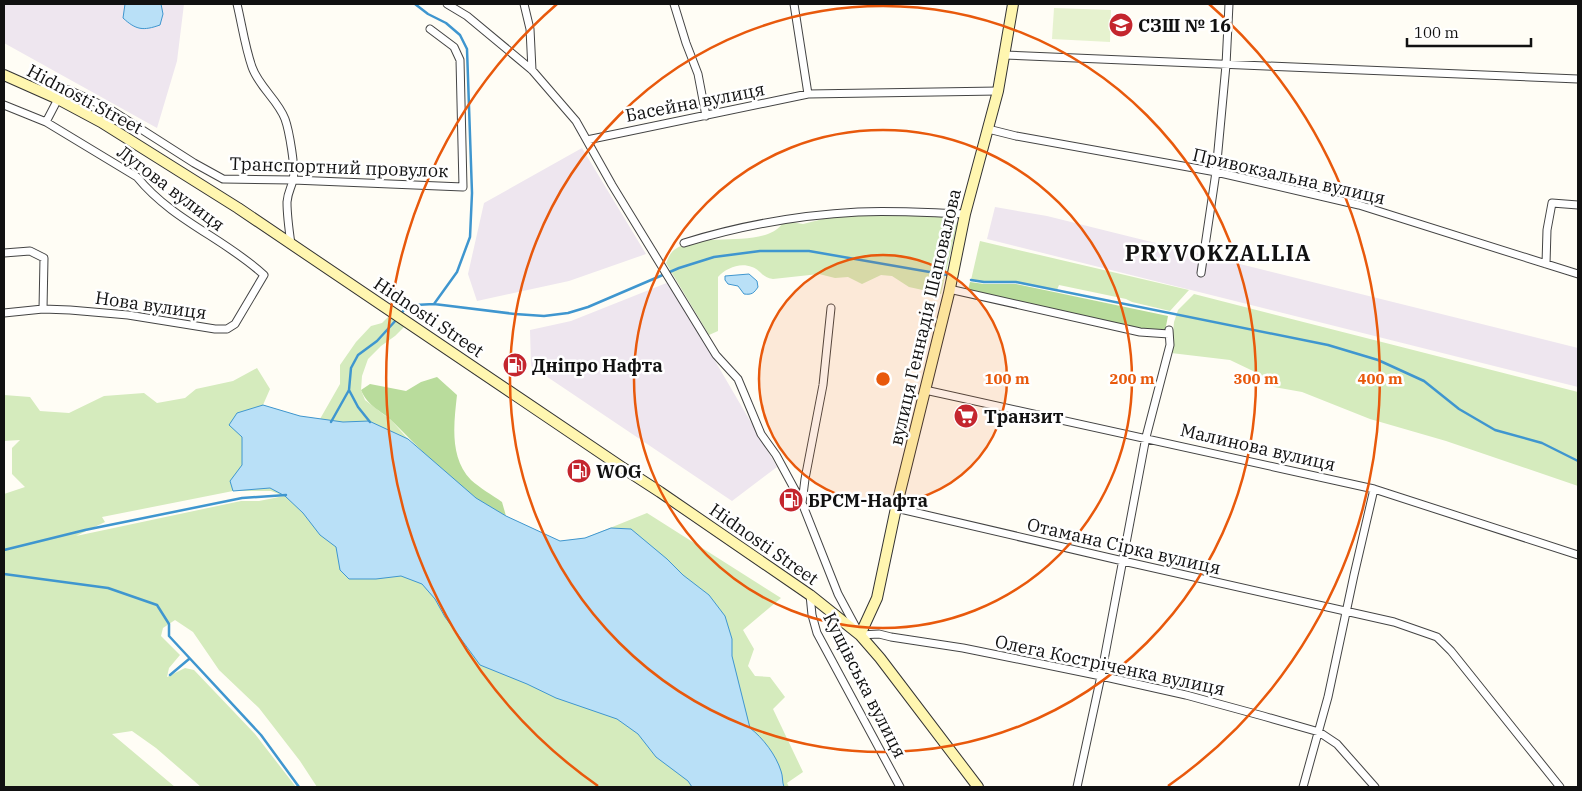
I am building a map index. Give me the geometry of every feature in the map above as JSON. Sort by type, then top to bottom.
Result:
[{"type":"main road","name":"вулиця Геннадія Шаповалова","points":[[860,636],[877,598],[896,508],[949,291],[965,214],[998,91],[1013,4]]},
{"type":"main road","name":"Hidnosti Street","points":[[4,75],[36,88],[101,122],[238,208],[667,496],[810,595],[860,636],[897,679],[978,787]]},
{"type":"street","points":[[237,4],[252,67],[285,119],[294,168],[293,180],[288,189],[287,204],[291,244]]},
{"type":"street","points":[[447,4],[467,16],[532,70],[576,121],[612,186],[716,355],[738,379],[761,434],[776,455],[802,503],[838,594],[860,636]]},
{"type":"street","points":[[524,4],[530,30],[532,70]]},
{"type":"street","points":[[674,4],[698,74],[706,116]]},
{"type":"street","points":[[794,4],[808,94]]},
{"type":"street","points":[[1201,273],[1216,172],[1226,65],[1229,4]]},
{"type":"street","name":"Транспортний провулок","points":[[36,88],[70,90],[108,108],[194,163],[223,179],[463,187],[460,60],[454,47],[430,29]]},
{"type":"street","points":[[1004,56],[1578,80]]},
{"type":"street","name":"Басейна вулиця","points":[[587,140],[808,94],[998,91]]},
{"type":"street","points":[[46,122],[58,99]]},
{"type":"street","name":"Лугова вулиця","points":[[4,105],[46,122],[137,177],[147,189],[187,223],[250,262],[264,274]]},
{"type":"street","name":"Привокзальна вулиця","points":[[988,129],[1016,136],[1216,172],[1359,204],[1578,274]]},
{"type":"street","points":[[1546,264],[1547,230],[1552,203],[1578,205]]},
{"type":"street","points":[[684,243],[722,231],[822,214],[860,212],[965,214]]},
{"type":"street","points":[[4,253],[30,251],[44,258],[43,309]]},
{"type":"street","name":"Нова вулиця","points":[[4,313],[43,309],[128,315],[215,329],[227,329],[235,324],[264,274]]},
{"type":"street","points":[[949,291],[1140,332],[1169,332],[1170,344],[1146,437],[1101,676],[1077,787]]},
{"type":"street","points":[[802,503],[823,385],[831,308]]},
{"type":"street","name":"Малинова вулиця","points":[[925,390],[1146,437],[1374,489],[1578,555]]},
{"type":"street","points":[[1303,787],[1336,663],[1374,489]]},
{"type":"street","name":"Отамана Сірка вулиця","points":[[896,508],[1394,622],[1437,638],[1451,651],[1560,787]]},
{"type":"street","name":"Кущівська вулиця","points":[[810,595],[812,615],[817,633],[900,787]]},
{"type":"street","name":"Олега Костріченка вулиця","points":[[860,636],[879,634],[963,648],[1101,676],[1194,697],[1319,732]]},
{"type":"street","points":[[1319,732],[1337,744],[1375,787]]},
{"type":"shaded area","points":[[4,4],[184,4],[177,61],[157,128],[4,43]]},
{"type":"shaded area","points":[[582,148],[646,254],[569,281],[477,301],[468,274],[484,203]]},
{"type":"shaded area","points":[[995,207],[1047,216],[1578,348],[1578,387],[987,239]]},
{"type":"shaded area","points":[[669,282],[777,467],[732,501],[531,366],[530,330],[571,321]]},
{"type":"green space","points":[[1054,8],[1111,10],[1110,42],[1052,39]]},
{"type":"green space","points":[[867,214],[951,216],[955,218],[957,225],[941,294],[909,287],[892,276],[881,275],[862,284],[848,277],[835,278],[819,274],[773,279],[766,277],[752,267],[743,265],[729,269],[718,277],[718,331],[709,335],[666,263],[674,250],[686,244],[699,241],[760,236],[773,232],[782,224],[791,222],[803,224],[835,216]]},
{"type":"green space","points":[[980,241],[1189,290],[1170,311],[1126,299],[1059,285],[1057,290],[1016,282],[971,280]]},
{"type":"green space","points":[[970,282],[1016,284],[1168,316],[1165,331],[1144,330],[968,290]]},
{"type":"green space","points":[[1194,294],[1578,392],[1578,486],[1446,441],[1370,419],[1302,392],[1274,387],[1253,371],[1230,360],[1171,353],[1174,322],[1178,310]]},
{"type":"green space","points":[[390,315],[405,326],[368,359],[362,376],[361,390],[365,400],[392,421],[408,439],[476,498],[506,516],[560,541],[585,538],[647,513],[781,598],[743,630],[754,649],[748,666],[755,676],[770,677],[785,697],[773,709],[803,772],[787,783],[789,787],[317,787],[300,761],[259,708],[219,670],[193,632],[175,620],[163,628],[161,636],[180,655],[169,668],[167,677],[185,668],[194,670],[255,734],[296,787],[201,787],[156,748],[132,731],[112,734],[175,787],[4,787],[4,494],[25,487],[12,474],[12,448],[20,440],[4,441],[4,395],[30,397],[40,411],[69,413],[104,396],[144,393],[157,403],[185,398],[196,389],[233,381],[257,368],[270,389],[263,405],[300,416],[320,419],[340,384],[340,365],[356,342],[371,326],[382,323]],"holes":[[[233,491],[271,491],[284,496],[259,501],[241,501],[76,536],[105,522],[102,517]]]},
{"type":"green space","points":[[437,377],[457,395],[454,428],[459,461],[471,480],[502,502],[506,516],[479,501],[433,462],[393,422],[367,400],[361,390],[370,384],[406,391],[421,382]]},
{"type":"water","points":[[125,4],[161,4],[163,14],[160,25],[144,29],[132,25],[123,18]]},
{"type":"water","points":[[749,274],[757,281],[758,287],[751,294],[744,294],[738,286],[728,284],[725,280],[725,276]]},
{"type":"water","points":[[263,405],[300,416],[343,422],[369,421],[408,439],[476,498],[506,516],[560,541],[585,538],[611,528],[631,529],[683,575],[709,595],[725,616],[732,639],[732,656],[750,728],[764,742],[776,759],[782,773],[784,787],[692,787],[688,781],[656,757],[638,734],[617,719],[556,698],[480,665],[445,617],[435,599],[422,584],[401,576],[376,579],[349,579],[340,570],[336,547],[320,535],[303,513],[285,496],[270,488],[233,491],[230,481],[242,465],[242,437],[229,425],[237,413]]},
{"type":"waterway","points":[[415,4],[428,14],[446,23],[460,35],[467,49],[472,193],[470,237],[457,272],[434,304]]},
{"type":"waterway","points":[[400,315],[404,310],[415,305],[434,304],[544,316],[568,313],[588,307],[679,268],[714,257],[760,251],[809,251],[947,275]]},
{"type":"waterway","points":[[971,280],[1016,282],[1328,345],[1378,360],[1424,381],[1459,409],[1495,430],[1542,443],[1578,461]]},
{"type":"waterway","points":[[331,422],[349,390],[351,368],[358,355],[377,341],[397,319]]},
{"type":"waterway","points":[[349,390],[358,407],[370,422]]},
{"type":"waterway","points":[[4,550],[85,530],[242,498],[286,495]]},
{"type":"waterway","points":[[4,574],[108,588],[157,605],[169,624],[169,636],[261,735],[299,787]]},
{"type":"waterway","points":[[170,675],[189,659]]},
{"type":"place","name":"СЗШ № 16","points":[[1121,25]]},
{"type":"place","name":"Дніпро Нафта","points":[[515,365]]},
{"type":"place","name":"Транзит","points":[[966,416]]},
{"type":"place","name":"WOG","points":[[579,471]]},
{"type":"place","name":"БРСМ-Нафта","points":[[791,500]]},
{"type":"district","name":"PRYVOKZALLIA","points":[[1218,252]]}]
